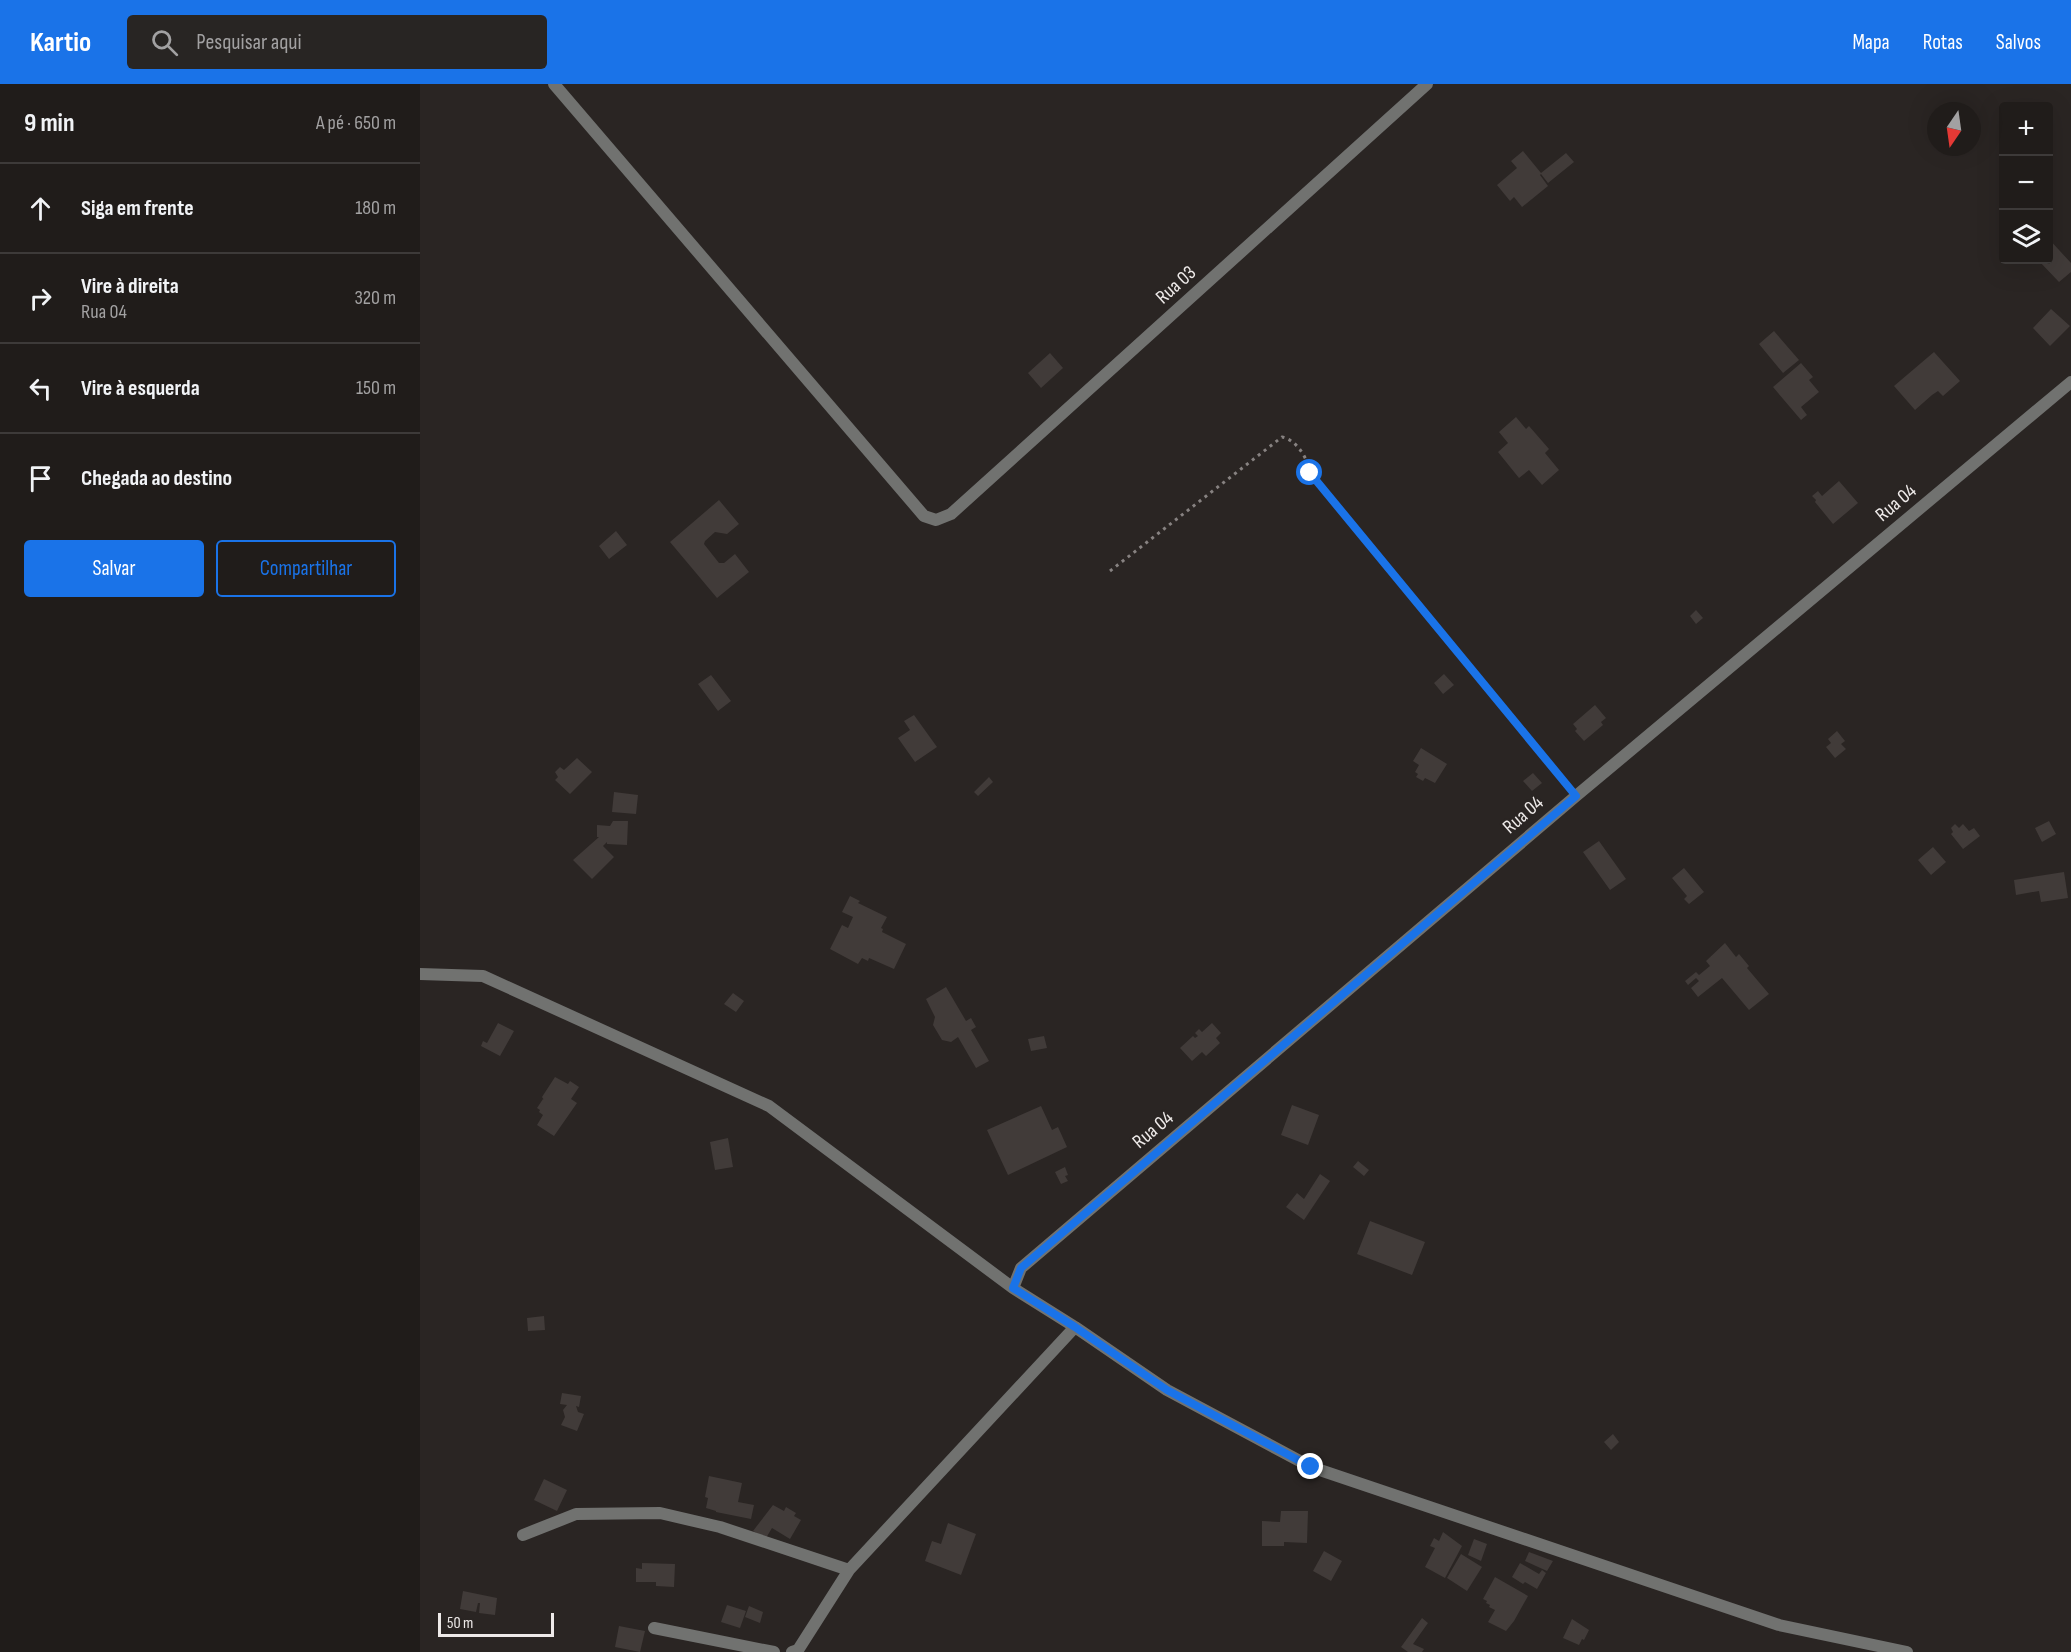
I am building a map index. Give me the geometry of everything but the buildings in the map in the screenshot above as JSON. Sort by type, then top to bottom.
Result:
[{"type":"street","name":"Rua 03","points":[[554,84],[924,516],[936,520],[951,514],[1427,84]]},
{"type":"street","name":"Rua 04","points":[[1013,1288],[1021,1268],[1576,796],[2071,382]]},
{"type":"street","points":[[420,974],[483,976],[769,1106],[1013,1288],[1167,1390],[1311,1467],[1779,1625],[1906,1652]]},
{"type":"street","points":[[792,1652],[798,1650],[849,1570],[1075,1327]]},
{"type":"street","points":[[523,1535],[576,1514],[660,1513],[720,1527],[849,1570]]},
{"type":"street","points":[[654,1628],[774,1652]]},
{"type":"path","points":[[1110,572],[1282,437],[1289,438],[1308,460],[1310,473],[1576,796]]},
{"type":"route","points":[[1310,473],[1576,796],[1021,1268],[1013,1288],[1167,1390],[1311,1467]]}]
